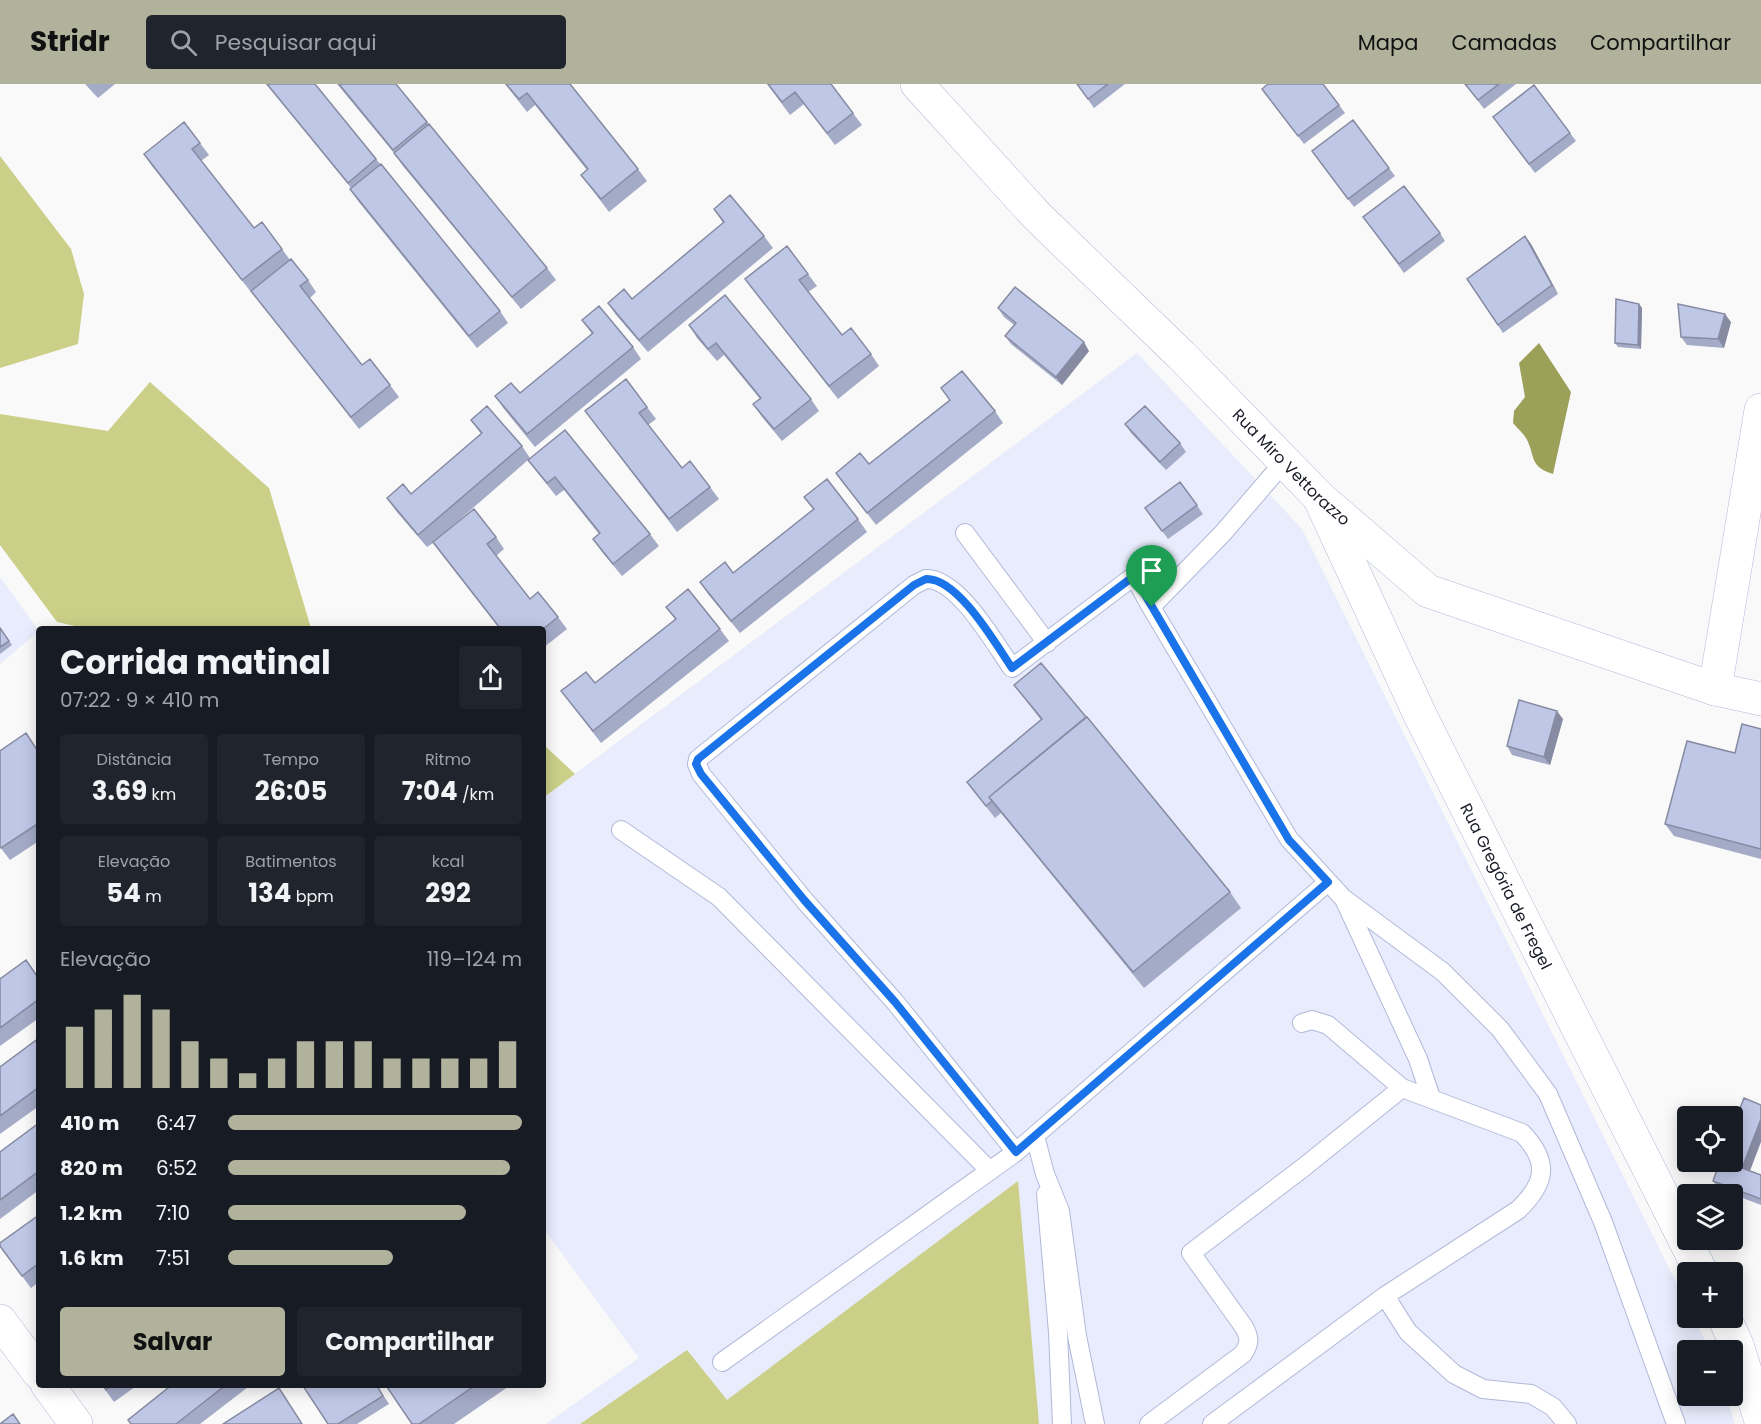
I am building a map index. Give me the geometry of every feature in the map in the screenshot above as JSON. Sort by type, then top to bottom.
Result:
[{"type":"street","name":"Rua Miro Vettorazzo","points":[[917,84],[1037,216],[1181,355],[1319,497],[1428,591],[1715,689],[1761,699]]},
{"type":"street","points":[[1715,689],[1761,410]]},
{"type":"street","name":"Rua Gregória de Fregel","points":[[1319,497],[1421,717],[1696,1262]]},
{"type":"street","points":[[0,1321],[36,1369]]},
{"type":"street","points":[[1729,1328],[1737,1345],[1761,1421]]},
{"type":"street","points":[[50,1388],[76,1424]]},
{"type":"lane","points":[[1152,607],[1223,533],[1284,462]]},
{"type":"lane","points":[[965,533],[1047,643]]},
{"type":"lane","points":[[1016,1152],[895,1002],[805,901],[701,774],[696,764],[698,759],[914,585],[926,579],[943,583],[961,599],[1012,668],[1134,576],[1289,840],[1343,898],[1443,972],[1500,1029],[1548,1094],[1603,1222],[1676,1424]]},
{"type":"lane","points":[[621,830],[719,897],[990,1171]]},
{"type":"lane","points":[[722,1362],[1016,1152],[1328,882]]},
{"type":"lane","points":[[1343,898],[1418,1059],[1431,1098]]},
{"type":"lane","points":[[1212,1424],[1385,1296],[1518,1210],[1533,1195],[1540,1181],[1542,1168],[1536,1148],[1522,1133],[1401,1088],[1328,1025],[1319,1020],[1302,1023]]},
{"type":"lane","points":[[1149,1424],[1243,1354],[1248,1346],[1249,1337],[1244,1327],[1191,1253],[1304,1167],[1401,1088]]},
{"type":"lane","points":[[1035,1136],[1045,1174],[1060,1211],[1077,1336],[1095,1424]]},
{"type":"lane","points":[[1045,1174],[1058,1332],[1062,1424]]},
{"type":"lane","points":[[1385,1296],[1408,1332],[1454,1374],[1483,1389],[1531,1394],[1553,1407],[1567,1424]]},
{"type":"shaded area","points":[[0,156],[71,249],[84,294],[78,344],[0,368]]},
{"type":"shaded area","points":[[1539,343],[1571,392],[1553,474],[1536,464],[1526,438],[1513,423],[1514,411],[1525,397],[1519,363]]},
{"type":"shaded area","points":[[1137,353],[1302,529],[1677,1284],[1677,1328],[1699,1328],[1705,1340],[1677,1340],[1677,1406],[1729,1406],[1735,1424],[546,1424],[639,1358],[546,1232],[546,796]]},
{"type":"shaded area","points":[[150,382],[269,488],[310,626],[75,626],[57,622],[0,545],[0,414],[108,431]]},
{"type":"shaded area","points":[[0,577],[36,627],[36,634],[0,664]]},
{"type":"shaded area","points":[[546,747],[575,774],[546,796]]},
{"type":"shaded area","points":[[1018,1181],[1039,1424],[580,1424],[687,1350],[727,1400]]},
{"type":"building","points":[[267,84],[315,84],[376,159],[348,183]]},
{"type":"building","points":[[339,84],[396,84],[427,122],[393,150]]},
{"type":"building","points":[[506,84],[570,84],[638,169],[601,199],[581,175],[588,169],[527,93],[519,99]]},
{"type":"building","points":[[768,84],[831,84],[853,113],[827,133],[795,92],[782,102]]},
{"type":"building","points":[[1077,84],[1108,84],[1088,99]]},
{"type":"building","points":[[1268,84],[1323,84],[1339,105],[1298,136],[1262,89]]},
{"type":"building","points":[[1465,84],[1499,84],[1478,100]]},
{"type":"building","points":[[1534,85],[1570,133],[1529,164],[1493,117]]},
{"type":"building","points":[[1353,120],[1389,168],[1348,199],[1312,151]]},
{"type":"building","points":[[184,122],[200,143],[192,149],[254,228],[262,222],[282,249],[242,280],[144,154]]},
{"type":"building","points":[[429,124],[547,268],[512,297],[394,153]]},
{"type":"building","points":[[381,164],[500,311],[469,336],[350,189]]},
{"type":"building","points":[[1404,186],[1440,233],[1399,264],[1363,217]]},
{"type":"building","points":[[730,195],[764,236],[639,340],[608,303],[624,289],[632,299],[724,222],[714,209]]},
{"type":"building","points":[[1525,236],[1552,285],[1498,325],[1467,279]]},
{"type":"building","points":[[787,246],[808,274],[799,280],[842,335],[851,328],[871,354],[829,386],[745,279]]},
{"type":"building","points":[[291,259],[308,280],[300,286],[362,365],[370,359],[390,385],[351,417],[251,291]]},
{"type":"building","points":[[1015,287],[1084,342],[1056,377],[1005,336],[1016,323],[998,308]]},
{"type":"building","points":[[725,295],[811,399],[774,429],[753,404],[761,398],[716,343],[708,349],[689,325]]},
{"type":"building","points":[[1616,299],[1639,304],[1638,345],[1615,343]]},
{"type":"building","points":[[1678,304],[1725,314],[1718,339],[1681,337]]},
{"type":"building","points":[[599,306],[633,347],[527,434],[495,396],[511,383],[520,393],[593,333],[582,320]]},
{"type":"building","points":[[962,371],[995,411],[867,513],[836,473],[860,453],[869,464],[950,400],[941,388]]},
{"type":"building","points":[[626,379],[647,407],[639,413],[682,468],[690,461],[710,487],[669,519],[585,411]]},
{"type":"building","points":[[487,406],[522,446],[418,535],[387,498],[403,484],[411,494],[482,433],[471,420]]},
{"type":"building","points":[[1145,406],[1180,443],[1160,462],[1125,424]]},
{"type":"building","points":[[565,430],[650,534],[613,564],[593,539],[600,533],[555,477],[547,483],[528,460]]},
{"type":"building","points":[[827,479],[858,519],[731,621],[700,582],[725,562],[733,573],[814,509],[804,497]]},
{"type":"building","points":[[1180,482],[1197,505],[1162,531],[1145,508]]},
{"type":"building","points":[[474,509],[496,537],[487,544],[530,599],[538,592],[558,617],[546,627],[498,626],[433,542]]},
{"type":"building","points":[[688,589],[720,629],[593,731],[561,691],[586,672],[595,683],[676,619],[666,607]]},
{"type":"building","points":[[0,628],[9,641],[0,647]]},
{"type":"building","points":[[1041,663],[1086,717],[989,797],[992,801],[986,806],[967,782],[1042,719],[1014,685]]},
{"type":"building","points":[[1519,700],[1557,711],[1544,757],[1507,746]]},
{"type":"building","points":[[1087,717],[1230,892],[1133,972],[989,797]]},
{"type":"building","points":[[1742,724],[1761,729],[1761,849],[1665,824],[1687,741],[1735,753]]},
{"type":"building","points":[[26,733],[36,748],[36,825],[1,848],[0,847],[0,751]]},
{"type":"building","points":[[26,960],[36,975],[36,1001],[0,1028],[0,979]]},
{"type":"building","points":[[36,1040],[36,1089],[0,1116],[0,1067]]},
{"type":"building","points":[[1744,1098],[1761,1105],[1761,1119],[1743,1165],[1743,1106],[1741,1106]]},
{"type":"building","points":[[36,1125],[36,1173],[0,1200],[0,1152]]},
{"type":"building","points":[[1743,1168],[1761,1175],[1761,1199],[1743,1192],[1743,1184],[1721,1184],[1713,1181],[1716,1172],[1743,1172]]},
{"type":"building","points":[[36,1217],[36,1265],[22,1276],[0,1243]]},
{"type":"building","points":[[168,1388],[222,1388],[176,1424],[131,1424],[128,1420]]},
{"type":"building","points":[[279,1388],[302,1424],[223,1424]]},
{"type":"building","points":[[304,1388],[378,1388],[383,1396],[338,1424],[328,1424]]},
{"type":"building","points":[[388,1388],[471,1388],[419,1424],[412,1424]]},
{"type":"building","points":[[13,1414],[20,1424],[0,1424]]},
{"type":"route","points":[[1134,576],[1152,607],[1289,840],[1328,882],[1197,998],[1016,1152],[895,1002],[805,901],[701,774],[696,764],[698,759],[914,585],[926,579],[943,583],[961,599],[1012,668],[1134,576]]}]
